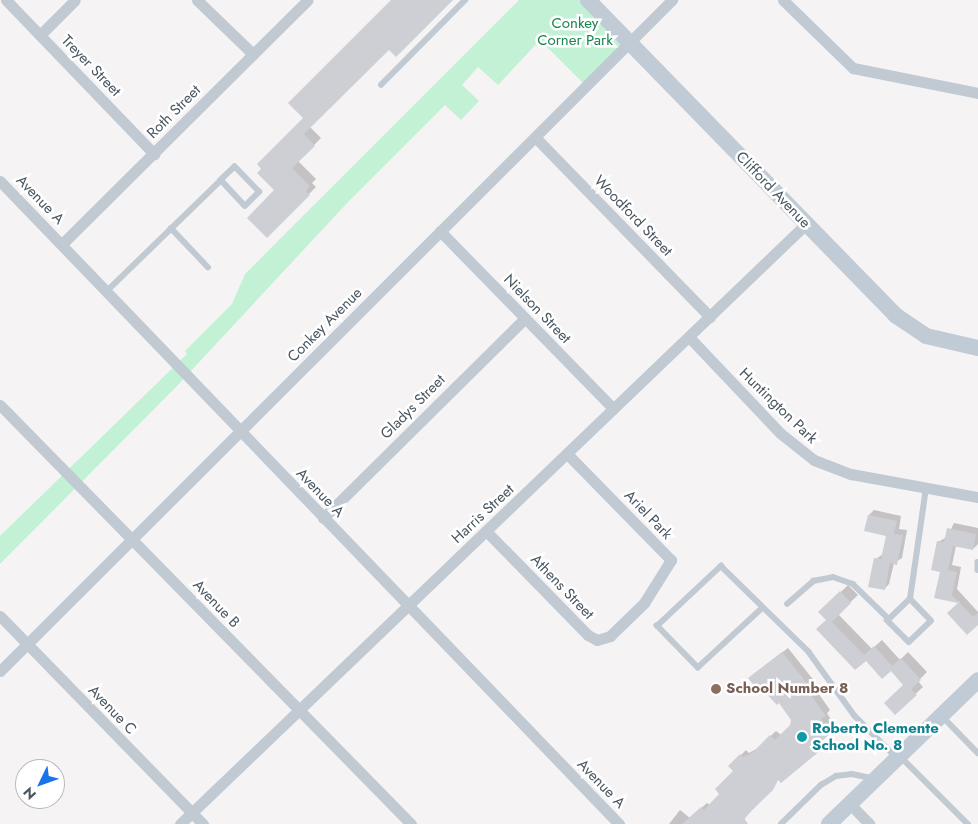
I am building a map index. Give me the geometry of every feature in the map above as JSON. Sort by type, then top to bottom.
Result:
[{"type":"main road","name":"Clifford Avenue","points":[[588,0],[904,323],[926,336],[978,348]]},
{"type":"main road","points":[[829,824],[978,680]]},
{"type":"street","name":"Treyer Street","points":[[6,0],[154,154]]},
{"type":"street","points":[[40,35],[75,0]]},
{"type":"street","points":[[197,0],[253,54]]},
{"type":"street","name":"Roth Street","points":[[62,244],[308,0]]},
{"type":"street","name":"Conkey Avenue","points":[[0,671],[672,0]]},
{"type":"street","points":[[783,0],[853,68],[978,93]]},
{"type":"street","name":"Woodford Street","points":[[534,137],[710,317]]},
{"type":"street","name":"Avenue A","points":[[0,181],[407,606],[619,824]]},
{"type":"street","name":"Harris Street","points":[[180,824],[407,606],[568,455],[613,408],[806,224]]},
{"type":"street","name":"Nielson Street","points":[[440,231],[613,408]]},
{"type":"street","name":"Gladys Street","points":[[323,518],[525,318]]},
{"type":"street","name":"Huntington Park","points":[[689,337],[780,433],[814,460],[851,474],[978,497]]},
{"type":"street","name":"Avenue B","points":[[0,406],[411,824]]},
{"type":"street","name":"Ariel Park","points":[[568,455],[671,560],[644,603]]},
{"type":"street","name":"Athens Street","points":[[486,531],[594,639],[610,636],[644,603]]},
{"type":"street","name":"Avenue C","points":[[0,616],[203,824]]},
{"type":"street","points":[[850,804],[869,824]]},
{"type":"lane","points":[[381,85],[465,0]]},
{"type":"lane","points":[[107,291],[171,228],[221,180],[235,167],[259,192],[245,206],[221,180]]},
{"type":"lane","points":[[171,228],[208,268]]},
{"type":"lane","points":[[887,620],[910,599],[926,488]]},
{"type":"lane","points":[[978,562],[978,570]]},
{"type":"lane","points":[[762,608],[698,668],[657,626],[721,566],[809,652],[855,716],[968,824]]},
{"type":"lane","points":[[787,604],[813,580],[837,578],[853,584],[909,642],[931,621],[910,599]]},
{"type":"lane","points":[[941,716],[978,753]]},
{"type":"lane","points":[[781,824],[821,785],[836,776],[852,774],[876,779]]},
{"type":"green space","name":"Conkey Corner Park","points":[[519,0],[588,0],[630,43],[586,86],[540,40],[498,85],[478,67],[462,85],[479,101],[461,120],[445,105],[348,202],[176,387],[0,564],[0,536],[187,354],[185,351],[232,304],[245,274]]},
{"type":"building","points":[[391,0],[453,0],[396,57],[389,50],[304,134],[315,146],[292,168],[310,186],[306,191],[310,195],[267,238],[247,218],[274,190],[257,173],[261,169],[257,164],[303,118],[288,103]]},
{"type":"building","points":[[868,515],[897,521],[894,534],[903,535],[897,565],[890,563],[885,590],[868,587],[874,558],[881,559],[886,536],[864,531]]},
{"type":"building","points":[[947,528],[976,534],[973,550],[953,546],[948,570],[957,572],[952,595],[973,617],[978,613],[978,625],[967,635],[947,613],[958,603],[934,598],[940,572],[931,570],[937,541],[944,542]]},
{"type":"building","points":[[840,591],[851,603],[832,622],[864,655],[874,646],[892,666],[901,658],[921,680],[911,689],[917,695],[895,715],[884,703],[903,685],[891,671],[882,679],[866,661],[855,670],[816,629],[826,620],[818,612]]},
{"type":"building","name":"Roberto Clemente School No. 8","points":[[782,652],[815,693],[811,695],[826,716],[821,718],[831,733],[817,745],[821,750],[781,783],[778,780],[773,790],[744,818],[748,824],[682,824],[701,807],[704,810],[719,794],[715,789],[733,771],[728,766],[740,754],[743,757],[752,753],[770,735],[775,740],[790,725],[791,720],[779,703],[777,705],[759,686],[756,688],[748,678]]},
{"type":"place","name":"School Number 8","points":[[716,689]]},
{"type":"place","name":"Roberto Clemente School No. 8","points":[[802,737]]}]
